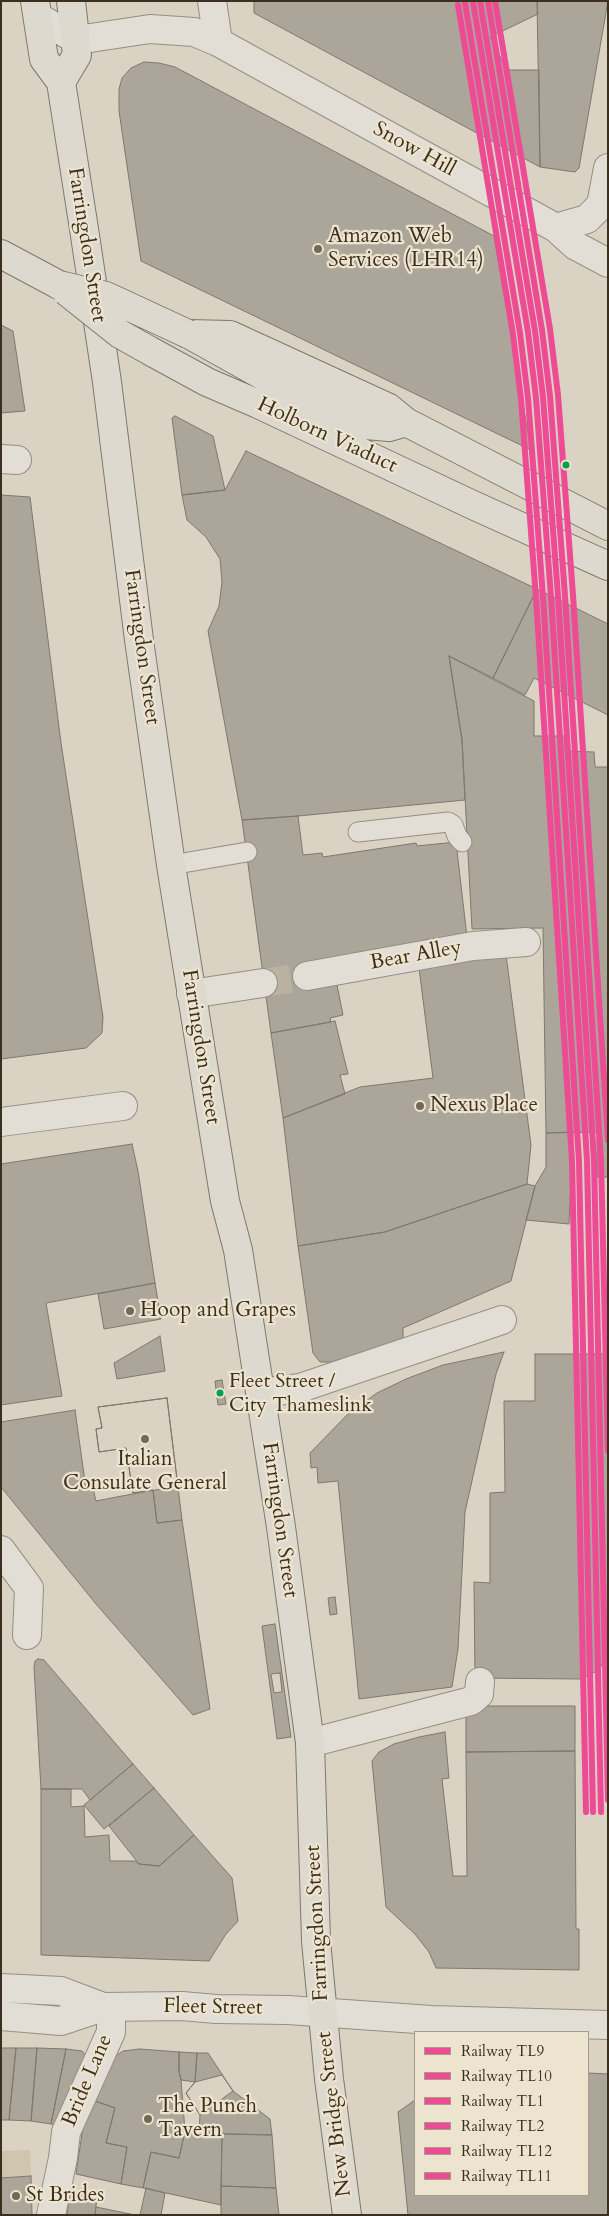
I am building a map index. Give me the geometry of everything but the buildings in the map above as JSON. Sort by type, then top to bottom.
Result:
[{"type":"main road","points":[[60,82],[77,55],[77,40],[71,1]]},
{"type":"main road","name":"Farringdon Street","points":[[37,9],[44,59],[60,82],[108,382],[139,640],[171,865],[225,1201],[238,1250],[261,1393],[310,1743],[316,1941],[323,2013]]},
{"type":"main road","name":"Holborn Viaduct","points":[[1,254],[59,285],[120,334],[207,382],[608,566]]},
{"type":"main road","name":"Holborn Viaduct","points":[[59,285],[106,296],[188,334],[226,344],[389,408],[406,422],[608,526]]},
{"type":"main road","name":"New Bridge Street","points":[[323,2013],[347,2215]]},
{"type":"street","points":[[212,1],[218,42]]},
{"type":"street","points":[[37,9],[77,40]]},
{"type":"street","name":"Snow Hill","points":[[77,40],[150,29],[194,32],[218,42],[556,228],[576,246],[608,263]]},
{"type":"street","points":[[556,228],[587,219],[601,205],[608,168]]},
{"type":"street","name":"Bear Alley","points":[[307,976],[473,941],[526,942]]},
{"type":"street","points":[[191,994],[264,983]]},
{"type":"street","points":[[1,1122],[123,1106]]},
{"type":"street","points":[[261,1393],[300,1388],[502,1320]]},
{"type":"street","points":[[1,1550],[29,1588],[27,1636]]},
{"type":"street","points":[[310,1743],[471,1701],[479,1694],[480,1682]]},
{"type":"street","name":"Fleet Street","points":[[1,1988],[61,1991],[107,2007]]},
{"type":"street","name":"Fleet Street","points":[[1,2016],[61,2021],[107,2007],[182,2006],[216,2009],[288,2010],[431,2020],[608,2025]]},
{"type":"street","name":"Bride Lane","points":[[51,2215],[63,2158],[66,2132],[111,2032],[107,2007]]},
{"type":"lane","points":[[358,832],[448,822],[453,825],[457,836],[462,842]]},
{"type":"lane","points":[[171,865],[247,852]]},
{"type":"shaded area","points":[[30,2150],[31,2176],[1,2178],[1,2151]]},
{"type":"tunnel","points":[[263,983],[307,976]]},
{"type":"rail line","name":"TL9","points":[[480,1],[535,331],[543,397],[558,596],[594,1160],[608,1800]]},
{"type":"rail line","name":"TL1","points":[[488,1],[542,330],[550,396],[565,596],[601,1160],[608,1451]]},
{"type":"rail line","name":"TL12","points":[[495,1],[550,329],[558,395],[573,595],[608,1140]]},
{"type":"rail line","name":"TL10","points":[[473,2],[528,332],[536,398],[551,597],[587,1160],[601,1812]]},
{"type":"rail line","name":"TL2","points":[[465,3],[520,333],[528,398],[543,597],[579,1161],[593,1812]]},
{"type":"rail line","name":"TL11","points":[[458,5],[513,334],[521,399],[536,598],[572,1161],[586,1812]]},
{"type":"place","name":"Amazon Web Services (LHR14)","points":[[318,249]]},
{"type":"place","name":"Nexus Place","points":[[420,1106]]},
{"type":"place","name":"Hoop and Grapes","points":[[130,1311]]},
{"type":"place","name":"Fleet Street / City Thameslink","points":[[220,1393]]},
{"type":"place","name":"Italian Consulate General","points":[[145,1439]]},
{"type":"place","name":"The Punch Tavern","points":[[148,2119]]},
{"type":"place","name":"St Brides","points":[[16,2196]]}]
